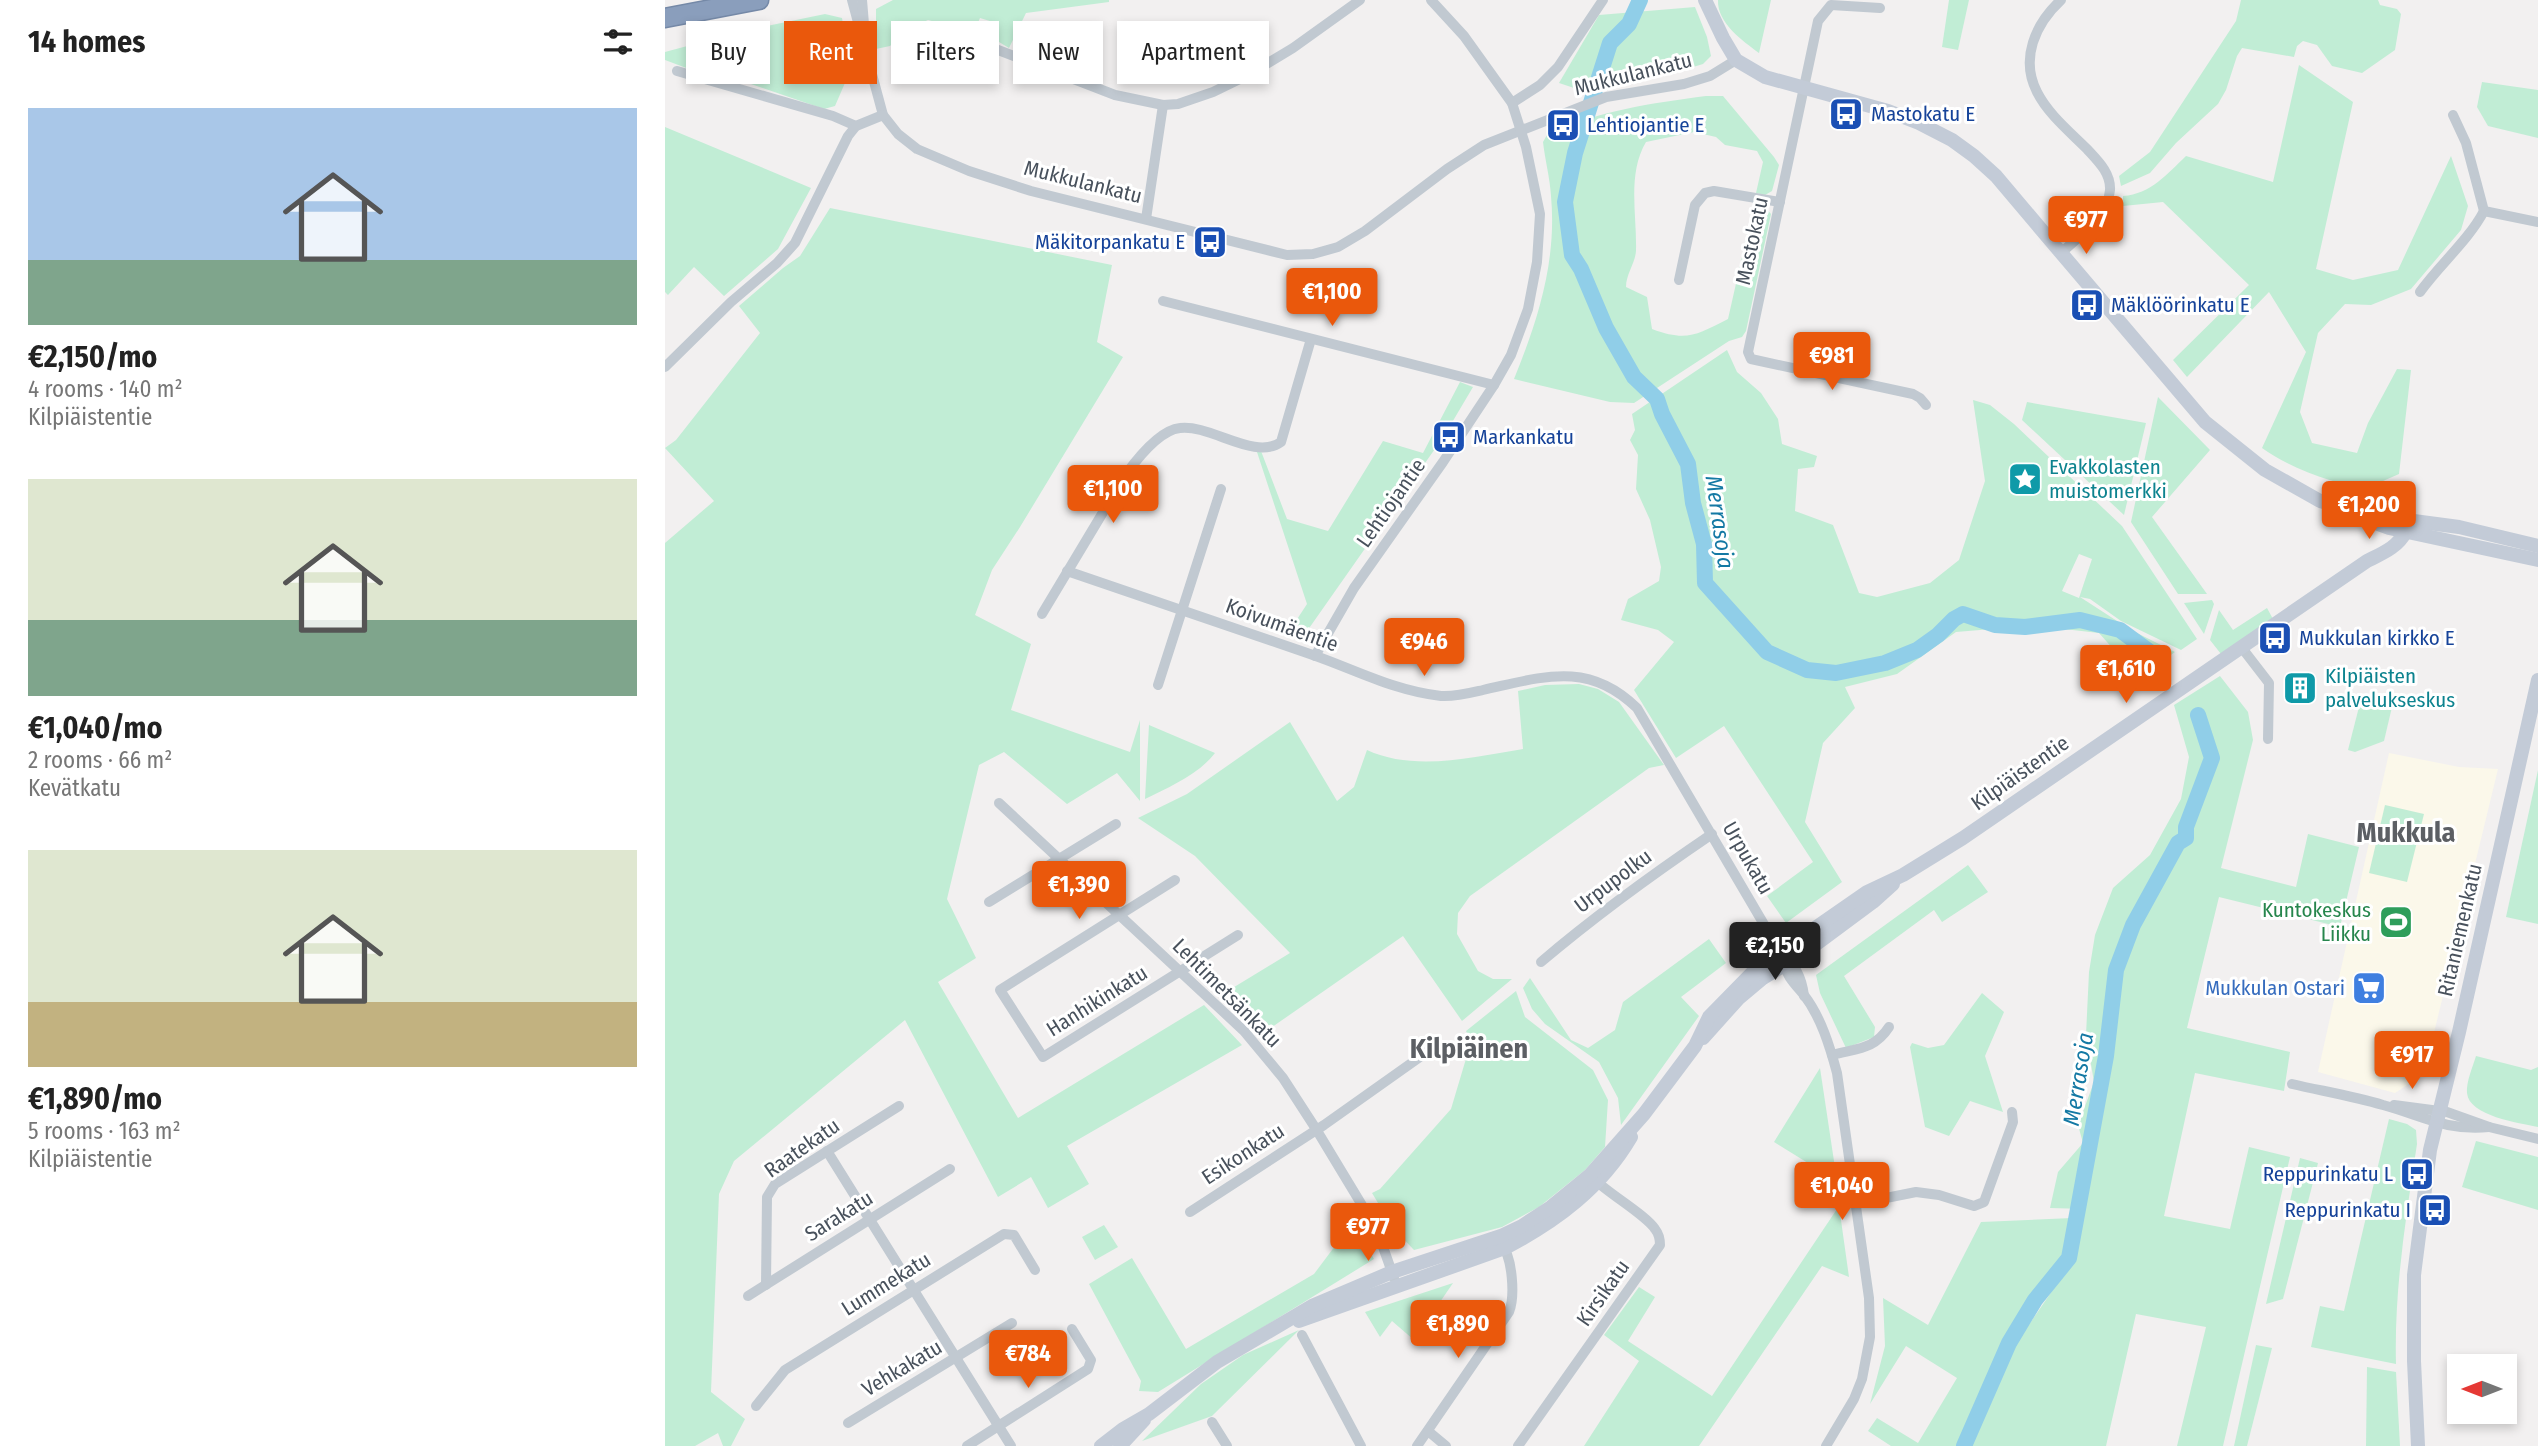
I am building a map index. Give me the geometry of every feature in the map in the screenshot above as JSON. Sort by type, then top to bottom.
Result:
[{"type":"highway","points":[[665,7],[694,0]]},
{"type":"highway","points":[[665,18],[759,0]]},
{"type":"street","name":"Mukkulankatu","points":[[852,0],[858,21]]},
{"type":"street","name":"Mukkulankatu","points":[[862,0],[865,21]]},
{"type":"street","points":[[999,50],[1115,95],[1163,105],[1178,104],[1213,92],[1250,74],[1293,48],[1360,0]]},
{"type":"street","name":"Lehtiojantie","points":[[1314,656],[1354,588],[1443,462],[1511,355],[1528,309],[1537,262],[1540,214],[1521,130],[1512,103],[1464,36],[1431,0]]},
{"type":"street","points":[[1512,103],[1540,85],[1558,67],[1603,0]]},
{"type":"street","points":[[1705,0],[1736,60],[1765,77],[1888,111],[1952,140],[1996,176],[2205,422],[2265,470],[2320,502],[2538,560]]},
{"type":"street","points":[[2061,0],[2038,29],[2031,44],[2031,74],[2036,92],[2047,108],[2101,164],[2109,176],[2110,191],[2105,209],[2061,253]]},
{"type":"street","name":"Mastokatu","points":[[1880,8],[1831,5],[1825,9],[1818,21],[1748,356],[1751,359],[1913,394],[1926,405]]},
{"type":"street","name":"Mukkulankatu","points":[[876,84],[883,115],[898,134],[917,149],[969,171],[1031,191],[1287,255],[1313,254],[1338,247],[1365,231],[1447,169],[1484,145],[1584,104],[1606,97],[1684,84],[1710,76],[1736,60]]},
{"type":"street","points":[[677,71],[833,116],[856,126]]},
{"type":"street","points":[[1146,219],[1163,105]]},
{"type":"street","points":[[665,366],[777,263],[795,243],[848,136],[856,126],[883,115]]},
{"type":"street","points":[[2420,292],[2434,272],[2473,229],[2484,211],[2466,143],[2453,115]]},
{"type":"street","points":[[1679,280],[1695,205],[1705,193],[1714,191],[1780,202]]},
{"type":"street","points":[[2484,211],[2538,222]]},
{"type":"street","points":[[1163,301],[1494,385]]},
{"type":"street","points":[[1042,614],[1126,474],[1140,455],[1160,439],[1180,428],[1207,431],[1239,443],[1274,447],[1281,442],[1311,339]]},
{"type":"street","points":[[1157,685],[1221,489]]},
{"type":"street","points":[[2348,509],[2374,524],[2389,528],[2404,525],[2459,527],[2538,546]]},
{"type":"street","name":"Kilpiäistentie","points":[[1695,1046],[1709,1017],[1729,994],[1780,950],[1867,892],[1903,876],[1963,838],[2367,561],[2401,541],[2404,525]]},
{"type":"street","name":"Kilpiäistentie","points":[[2367,561],[2389,528]]},
{"type":"street","name":"Koivumäentie","points":[[1067,571],[1314,656],[1397,689],[1445,696],[1545,676],[1574,676],[1599,681],[1621,692],[1637,708],[1704,821]]},
{"type":"street","points":[[2242,648],[2269,683],[2268,739]]},
{"type":"street","name":"Ritaniemenkatu","points":[[2533,730],[2538,680]]},
{"type":"street","name":"Ritaniemenkatu","points":[[2418,1446],[2414,1275],[2426,1190],[2538,715]]},
{"type":"street","name":"Lehtimetsänkatu","points":[[999,803],[1244,1031],[1283,1078],[1316,1129],[1377,1230],[1395,1279]]},
{"type":"street","name":"Urpukatu","points":[[1704,821],[1788,963],[1793,985],[1804,996],[1832,1055],[1869,1298],[1870,1337],[1862,1379],[1854,1399],[1826,1446]]},
{"type":"street","points":[[989,902],[1116,824]]},
{"type":"street","name":"Urpupolku","points":[[1541,962],[1569,937],[1712,834]]},
{"type":"street","name":"Kilpiäistentie","points":[[1149,1414],[1217,1362],[1270,1331],[1395,1279],[1498,1244],[1558,1218],[1622,1152],[1644,1114],[1695,1046],[1738,999],[1763,978],[1873,902],[1903,876]]},
{"type":"street","points":[[1118,915],[1175,880]]},
{"type":"street","name":"Hanhikinkatu","points":[[1118,915],[1000,989],[1044,1057],[1238,935]]},
{"type":"street","points":[[1832,1055],[1868,1047],[1880,1040],[1889,1027]]},
{"type":"street","name":"Esikonkatu","points":[[1190,1212],[1427,1052]]},
{"type":"street","points":[[2292,1084],[2442,1118],[2459,1128],[2489,1127],[2538,1139]]},
{"type":"street","name":"Raatekatu","points":[[766,1285],[768,1197],[775,1184],[899,1107]]},
{"type":"street","points":[[1856,1204],[1916,1192],[1939,1195],[1974,1206],[1984,1202],[2013,1122],[2012,1112]]},
{"type":"street","points":[[827,1151],[1011,1446]]},
{"type":"street","name":"Sarakatu","points":[[748,1296],[950,1169]]},
{"type":"street","name":"Kirsikatu","points":[[1518,1446],[1660,1245],[1660,1237],[1654,1226],[1608,1194],[1593,1179]]},
{"type":"street","name":"Lummekatu","points":[[756,1406],[785,1370],[1004,1234],[1014,1236],[1035,1270]]},
{"type":"street","points":[[1417,1446],[1509,1312],[1513,1295],[1509,1274],[1501,1263],[1498,1244]]},
{"type":"street","name":"Vehkakatu","points":[[848,1423],[1012,1323]]},
{"type":"street","points":[[967,1446],[1088,1369],[1091,1360],[1072,1329]]},
{"type":"street","points":[[1302,1335],[1361,1446]]},
{"type":"street","points":[[1101,1446],[1149,1414]]},
{"type":"street","points":[[1120,1446],[1149,1414]]},
{"type":"street","points":[[1212,1422],[1227,1446]]},
{"type":"street","points":[[1428,1431],[1446,1446]]},
{"type":"shaded area","points":[[2389,753],[2459,767],[2498,769],[2424,1074],[2395,1093],[2318,1072]]},
{"type":"green space","points":[[893,0],[1109,0],[1026,13],[1022,21],[1013,21],[1013,40],[1009,48],[999,42],[999,21],[980,18],[979,21],[891,21],[891,45],[877,49],[876,9]]},
{"type":"green space","points":[[1718,0],[1771,0],[1759,53],[1726,24]]},
{"type":"green space","points":[[1949,0],[1969,0],[1958,50],[1942,47]]},
{"type":"green space","points":[[2241,0],[2378,0],[2380,5],[2397,9],[2401,14],[2395,50],[2362,73],[2332,66],[2317,45],[2303,41],[2297,46],[2294,57],[2242,48],[2218,104],[2176,143],[2150,173],[2121,186],[2119,176],[2150,152],[2236,21]]},
{"type":"green space","points":[[1695,7],[1711,56],[1703,64],[1667,75],[1580,90],[1559,83],[1599,15]]},
{"type":"green space","points":[[825,14],[842,18],[843,21],[791,21]]},
{"type":"green space","points":[[784,22],[784,84],[845,84],[835,106],[824,109],[751,84],[770,84],[770,25]]},
{"type":"green space","points":[[686,46],[686,68],[665,60],[665,52]]},
{"type":"green space","points":[[2299,65],[2353,102],[2316,269],[2353,280],[2398,270],[2451,156],[2468,206],[2461,230],[2411,289],[2371,305],[2345,304],[2318,333],[2300,412],[2312,443],[2357,453],[2368,423],[2397,369],[2411,370],[2399,474],[2383,481],[2378,492],[2318,476],[2289,464],[2262,448],[2306,352],[2269,292],[2187,377],[2173,360],[2249,285],[2163,202],[2123,206],[2123,196],[2150,187],[2186,156],[2273,182]]},
{"type":"green space","points":[[2482,82],[2538,90],[2538,138],[2488,126],[2477,107]]},
{"type":"green space","points":[[1706,96],[1723,96],[1774,157],[1779,165],[1772,191],[1765,195],[1756,193],[1763,162],[1757,151],[1725,145],[1716,137],[1694,132],[1646,142],[1640,154],[1635,181],[1636,251],[1626,287],[1647,297],[1652,329],[1664,333],[1691,335],[1728,319],[1754,204],[1764,206],[1771,214],[1746,331],[1742,337],[1729,341],[1634,403],[1610,402],[1514,379],[1538,312],[1548,267],[1552,220],[1543,142],[1547,135],[1604,114]]},
{"type":"green space","points":[[665,127],[811,188],[778,249],[724,296],[694,267],[668,295],[665,292]]},
{"type":"green space","points":[[830,208],[1112,265],[1097,342],[1123,357],[992,570],[975,615],[1031,644],[1011,710],[1130,752],[1140,720],[1140,801],[1117,773],[1067,804],[1004,752],[979,765],[947,899],[976,958],[938,982],[1018,1118],[1204,1005],[1242,1045],[1067,1146],[1089,1184],[1048,1208],[1031,1177],[998,1197],[905,1020],[734,1161],[719,1194],[711,1392],[745,1419],[731,1446],[723,1446],[718,1433],[695,1446],[665,1446],[665,543],[714,501],[665,448],[676,440],[760,333],[739,306],[800,256]]},
{"type":"green space","points":[[1727,350],[1737,372],[1761,393],[1778,419],[1782,444],[1817,456],[1814,467],[1798,469],[1795,511],[1833,525],[1859,593],[1877,597],[1930,583],[1959,560],[1985,481],[1973,400],[1990,405],[2014,424],[2122,526],[2197,639],[2181,650],[2121,621],[2090,599],[2080,597],[2131,630],[2175,652],[2139,678],[2099,633],[2046,627],[2022,631],[1992,629],[1956,632],[1897,674],[1845,687],[1855,708],[1823,743],[1805,822],[1842,882],[1786,923],[1767,896],[1813,862],[1724,726],[1676,758],[1634,690],[1674,642],[1658,630],[1621,620],[1628,599],[1659,581],[1661,567],[1650,520],[1636,489],[1638,455],[1630,440],[1635,430],[1632,414]],"holes":[[[2079,554],[2092,559],[2079,598],[2062,591]]]},
{"type":"green space","points":[[1460,382],[1473,387],[1444,436],[1305,634],[1294,639],[1288,633],[1307,604],[1256,449],[1261,451],[1287,519],[1328,531],[1383,441],[1423,453]]},
{"type":"green space","points":[[2158,397],[2210,450],[2152,517],[2207,594],[2178,594],[2131,522]]},
{"type":"green space","points":[[2027,402],[2146,423],[2124,515],[2022,420]]},
{"type":"green space","points":[[2212,600],[2214,604],[2204,634],[2184,603]]},
{"type":"green space","points":[[2267,608],[2273,619],[2221,654],[2210,640],[2219,610],[2233,630]]},
{"type":"green space","points":[[2220,676],[2248,712],[2253,740],[2221,868],[2296,887],[2308,834],[2359,847],[2340,927],[2219,897],[2187,1028],[2290,1052],[2284,1091],[2195,1073],[2164,1216],[2230,1229],[2249,1147],[2290,1157],[2223,1446],[2177,1446],[2206,1327],[2136,1314],[2106,1446],[1970,1446],[2015,1345],[2074,1259],[2085,1209],[2050,1208],[2058,1172],[2083,1143],[2078,1125],[2094,1082],[2086,1035],[2089,972],[2095,935],[2113,888],[2150,855],[2181,799],[2189,757],[2174,705]]},
{"type":"green space","points":[[1579,684],[1598,689],[1619,702],[1664,765],[1649,768],[1470,896],[1458,913],[1457,934],[1478,971],[1493,979],[1512,979],[1462,1021],[1403,936],[1265,1032],[1226,992],[1290,953],[1195,856],[1138,818],[1187,794],[1290,722],[1337,801],[1354,787],[1367,750],[1404,760],[1444,761],[1523,749],[1518,691],[1545,685]]},
{"type":"green space","points":[[2361,699],[2392,707],[2384,741],[2355,752],[2348,750]]},
{"type":"green space","points":[[1149,725],[1215,753],[1192,774],[1145,799]]},
{"type":"green space","points":[[2538,770],[2538,924],[2506,917]]},
{"type":"green space","points":[[2385,805],[2424,814],[2407,882],[2369,873]]},
{"type":"green space","points":[[1968,865],[1988,892],[1942,922],[1934,910],[1844,976],[1875,1027],[1874,1037],[1846,1048],[1820,993],[1816,975]]},
{"type":"green space","points":[[1709,939],[1726,963],[1681,997],[1699,1016],[1621,1125],[1618,1098],[1599,1062],[1545,1024],[1532,1009],[1523,988],[1530,978],[1571,1040],[1588,1048],[1615,1030],[1623,1002]]},
{"type":"green space","points":[[1516,991],[1525,1017],[1593,1070],[1608,1100],[1605,1147],[1585,1170],[1539,1207],[1502,1227],[1414,1250],[1393,1228],[1372,1193],[1380,1189],[1451,1109],[1471,1042],[1466,1031]]},
{"type":"green space","points":[[1982,993],[2004,1012],[1985,1056],[2003,1112],[1970,1101],[1949,1136],[1925,1127],[1910,1047],[1912,1043],[1928,1048],[1944,1045]]},
{"type":"green space","points":[[2476,1056],[2531,1070],[2538,1067],[2538,1127],[2485,1113],[2470,1101],[2468,1084]]},
{"type":"green space","points":[[1820,1068],[1837,1181],[1774,1142]]},
{"type":"green space","points":[[2389,1119],[2407,1124],[2416,1130],[2417,1144],[2399,1281],[2396,1364],[2311,1347],[2320,1306],[2344,1311]]},
{"type":"green space","points":[[2476,1141],[2538,1157],[2538,1210],[2462,1187]]},
{"type":"green space","points":[[2300,1158],[2318,1163],[2283,1299],[2266,1304]]},
{"type":"green space","points":[[1839,1206],[1849,1277],[1822,1266],[1699,1446],[1584,1446],[1639,1361],[1604,1335],[1639,1287],[1655,1297],[1628,1341],[1712,1396]]},
{"type":"green space","points":[[2072,1218],[2064,1256],[2017,1320],[2005,1341],[1958,1446],[1891,1446],[1868,1431],[1877,1418],[1918,1443],[1957,1378],[1906,1346],[1870,1404],[1885,1346],[1883,1298],[1928,1325],[1981,1222]]},
{"type":"green space","points":[[1353,1222],[1374,1259],[1158,1392],[1139,1391],[1141,1381],[1089,1284],[1132,1258],[1186,1349],[1314,1274]]},
{"type":"green space","points":[[1104,1225],[1118,1247],[1095,1260],[1082,1237]]},
{"type":"green space","points":[[1453,1283],[1414,1340],[1392,1321],[1380,1337],[1365,1312]]},
{"type":"green space","points":[[1299,1330],[1212,1416],[1142,1441],[1201,1384],[1243,1355]]},
{"type":"green space","points":[[2256,1345],[2272,1348],[2247,1446],[2234,1446]]},
{"type":"green space","points":[[2367,1367],[2396,1372],[2400,1446],[2366,1446]]},
{"type":"waterway","name":"Merrasoja","points":[[1640,0],[1629,24],[1610,43],[1575,153],[1565,202],[1572,255],[1581,269],[1606,328],[1634,377],[1657,399],[1688,464],[1693,503],[1704,544],[1705,583],[1767,652],[1807,670],[1836,673],[1885,663],[1917,650],[1963,614],[1995,625],[2025,627],[2080,620],[2120,630],[2158,658]]},
{"type":"waterway","name":"Merrasoja","points":[[1964,1446],[2009,1343],[2035,1300],[2069,1258],[2106,1056],[2116,970],[2133,925],[2178,843],[2186,838],[2186,827],[2212,758],[2198,715]]},
{"type":"place","name":"Mastokatu E","points":[[1846,114]]},
{"type":"place","name":"Lehtiojantie E","points":[[1563,125]]},
{"type":"place","name":"Mäkitorpankatu E","points":[[1210,242]]},
{"type":"place","name":"Mäklöörinkatu E","points":[[2087,305]]},
{"type":"place","name":"Markankatu","points":[[1449,437]]},
{"type":"place","name":"Evakkolasten muistomerkki","points":[[2025,479]]},
{"type":"place","name":"Mukkulan kirkko E","points":[[2275,638]]},
{"type":"place","name":"Kilpiäisten palvelukseskus","points":[[2300,688]]},
{"type":"place","name":"Kuntokeskus Liikku","points":[[2396,922]]},
{"type":"place","name":"Mukkulan Ostari","points":[[2369,988]]},
{"type":"place","name":"Reppurinkatu L","points":[[2417,1174]]},
{"type":"place","name":"Reppurinkatu I","points":[[2435,1210]]},
{"type":"district","name":"Mukkula","points":[[2406,832]]},
{"type":"district","name":"Kilpiäinen","points":[[1469,1048]]}]
